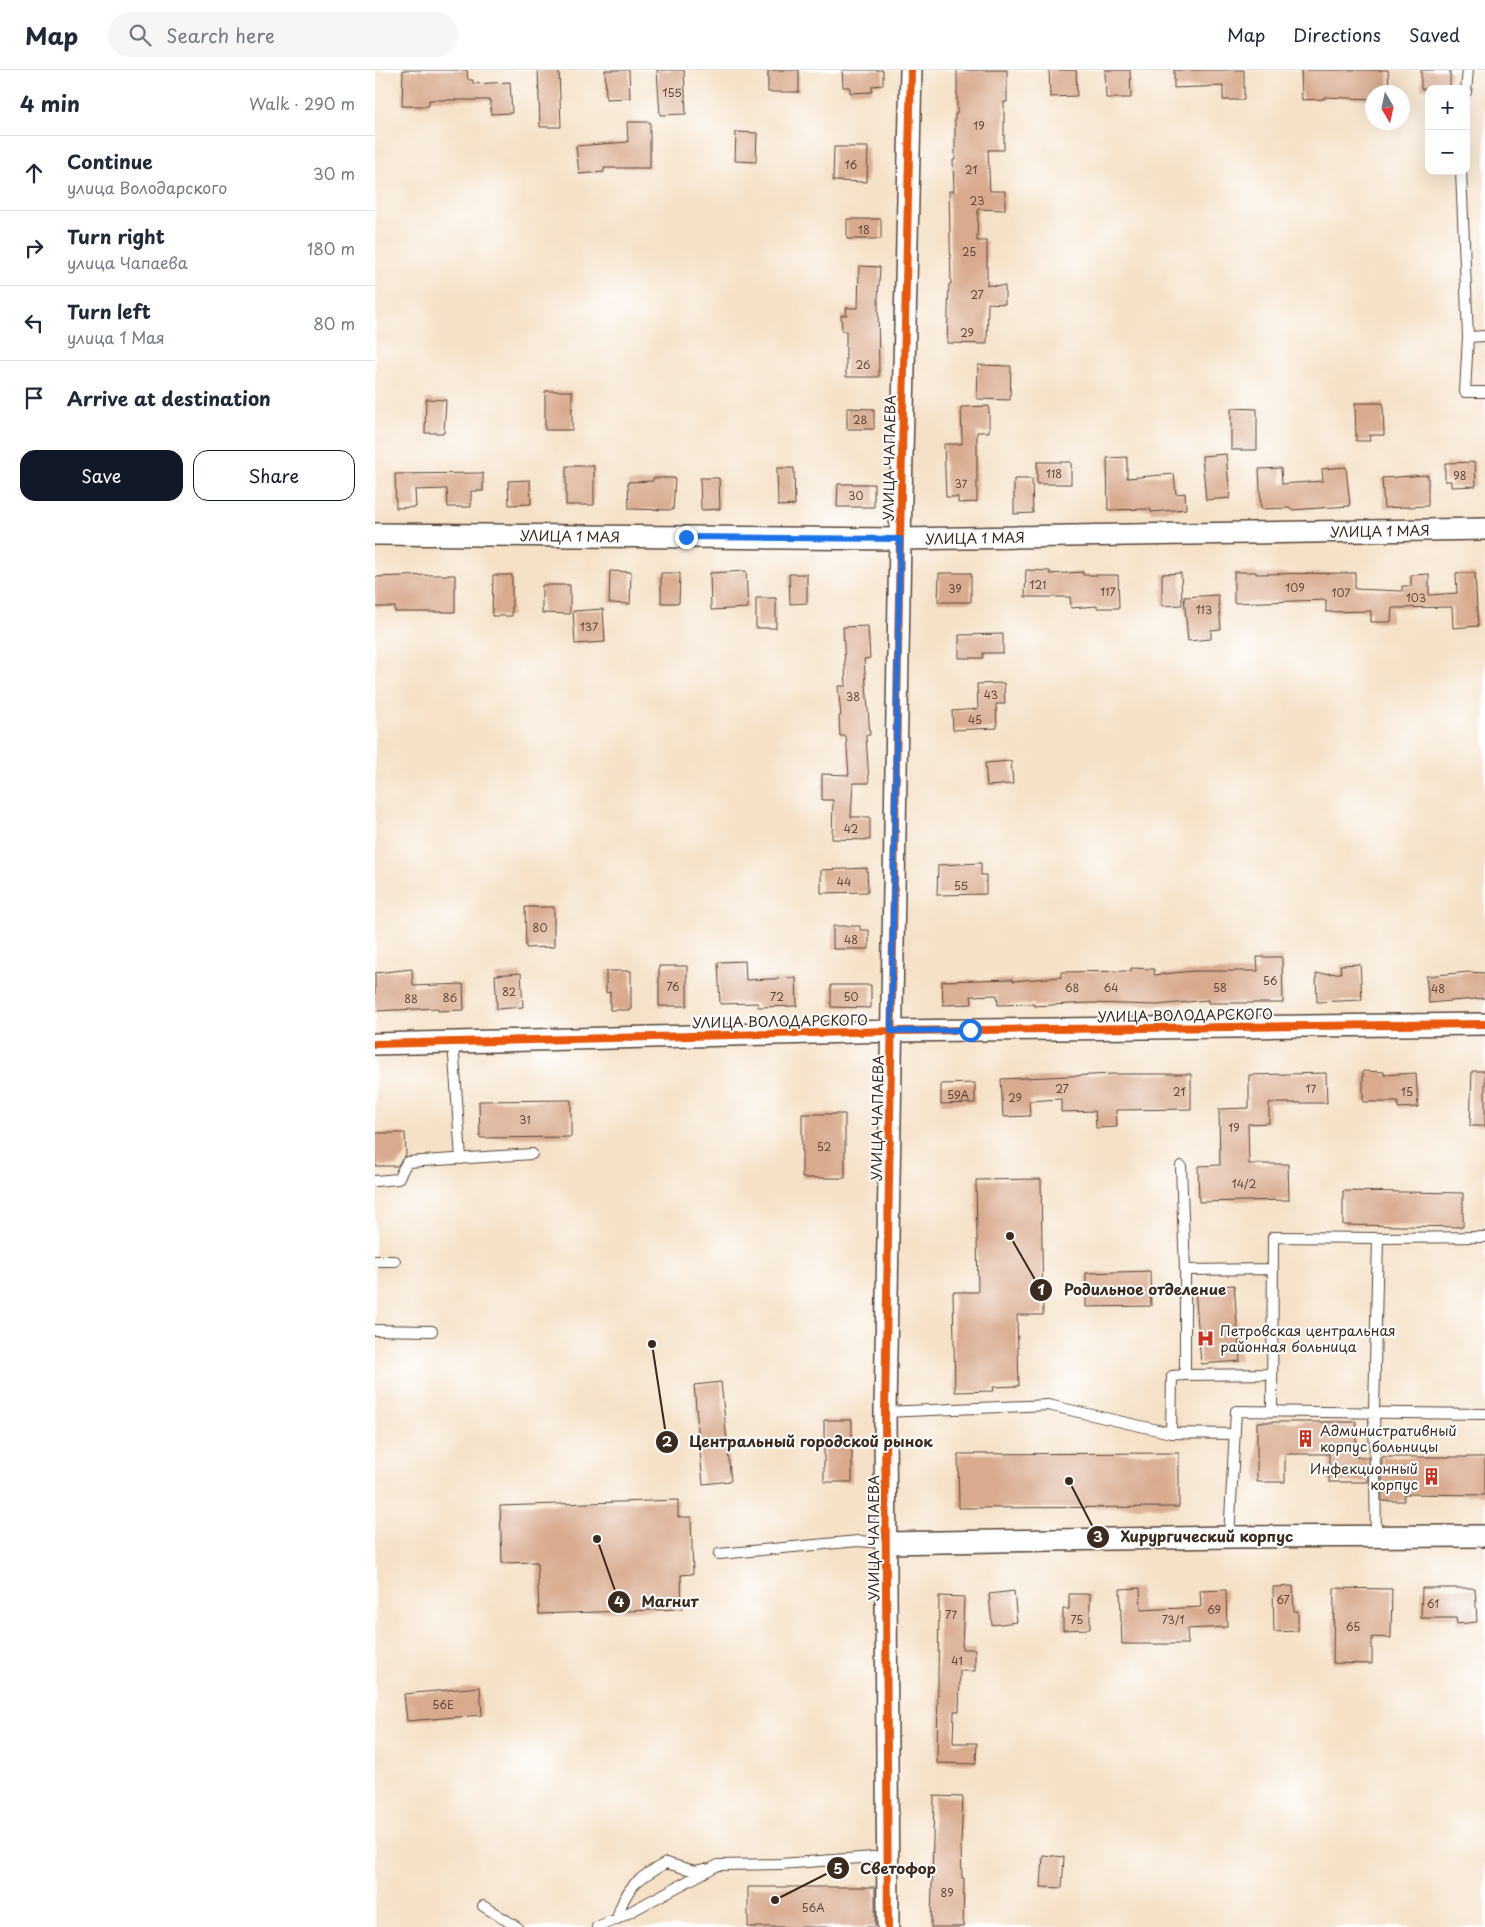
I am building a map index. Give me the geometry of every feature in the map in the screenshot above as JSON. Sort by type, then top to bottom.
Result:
[{"type":"street","name":"УЛИЦА ЧАПАЕВА","points":[[888,1927],[885,1412],[900,539],[911,70]]},
{"type":"street","name":"УЛИЦА 1 МАЯ","points":[[375,534],[900,539],[1485,529]]},
{"type":"street","name":"УЛИЦА ВОЛОДАРСКОГО","points":[[375,1044],[891,1031],[1485,1024]]},
{"type":"street","points":[[885,1543],[1229,1537],[1376,1538],[1485,1536]]},
{"type":"lane","points":[[1467,85],[1468,70]]},
{"type":"lane","points":[[1461,175],[1468,337],[1465,392],[1485,392]]},
{"type":"lane","points":[[1468,337],[1485,336]]},
{"type":"lane","points":[[453,1042],[461,1159]]},
{"type":"lane","points":[[375,1181],[398,1179],[407,1162],[532,1154]]},
{"type":"lane","points":[[1181,1166],[1185,1270],[1185,1375]]},
{"type":"lane","points":[[1272,1412],[1273,1237],[1485,1237]]},
{"type":"lane","points":[[1376,1538],[1374,1412],[1378,1238]]},
{"type":"lane","points":[[375,1261],[395,1261]]},
{"type":"lane","points":[[1185,1270],[1273,1269]]},
{"type":"lane","points":[[375,1330],[432,1330]]},
{"type":"lane","points":[[1171,1434],[1172,1376],[1272,1374]]},
{"type":"lane","points":[[885,1412],[1048,1405],[1171,1434],[1235,1434]]},
{"type":"lane","points":[[1229,1537],[1236,1411],[1485,1414]]},
{"type":"lane","points":[[719,1554],[858,1541],[885,1543]]},
{"type":"lane","points":[[617,1919],[622,1900],[633,1884],[666,1863],[695,1872],[718,1865],[780,1864],[887,1856]]},
{"type":"lane","points":[[597,1927],[617,1919],[718,1865]]},
{"type":"lane","points":[[483,1906],[517,1927]]},
{"type":"building","points":[[403,70],[467,70],[468,80],[473,80],[473,84],[510,82],[512,113],[491,114],[490,100],[429,100],[429,106],[402,106]]},
{"type":"building","points":[[538,70],[559,70],[561,127],[540,127]]},
{"type":"building","points":[[605,70],[629,70],[630,98],[606,99]]},
{"type":"building","points":[[657,70],[684,70],[686,114],[660,115]]},
{"type":"building","points":[[768,70],[799,70],[799,92],[768,92]]},
{"type":"building","points":[[842,70],[883,70],[883,85],[872,86],[872,92],[850,93],[850,87],[843,87]]},
{"type":"building","points":[[957,70],[1007,70],[1007,102],[1004,102],[1004,150],[988,150],[990,191],[1005,191],[1005,210],[978,209],[977,241],[987,241],[987,285],[1005,286],[1005,304],[988,303],[987,344],[947,343],[949,284],[951,284],[949,191],[954,191],[953,160],[955,160]]},
{"type":"building","points":[[1049,70],[1076,70],[1077,96],[1050,97]]},
{"type":"building","points":[[1105,70],[1130,70],[1131,98],[1106,98]]},
{"type":"building","points":[[1174,70],[1244,70],[1244,100],[1223,100],[1223,86],[1174,88]]},
{"type":"building","points":[[1301,70],[1388,70],[1389,85],[1365,85],[1365,99],[1324,97],[1324,99],[1302,100]]},
{"type":"building","points":[[1421,70],[1450,70],[1450,85],[1425,85],[1425,89],[1421,89]]},
{"type":"building","points":[[627,122],[650,122],[650,168],[604,168],[604,172],[579,174],[576,146],[628,142]]},
{"type":"building","points":[[736,132],[757,133],[756,162],[735,161]]},
{"type":"building","points":[[834,147],[868,147],[867,182],[833,181]]},
{"type":"building","points":[[847,219],[881,219],[881,239],[847,239]]},
{"type":"building","points":[[859,266],[880,267],[878,299],[879,377],[846,377],[846,331],[842,331],[841,315],[847,315],[846,308],[858,308]]},
{"type":"building","points":[[978,365],[1011,366],[1010,400],[977,399]]},
{"type":"building","points":[[545,391],[572,391],[572,430],[545,430]]},
{"type":"building","points":[[426,399],[446,400],[444,433],[425,433]]},
{"type":"building","points":[[1355,403],[1383,403],[1384,435],[1369,435],[1370,441],[1356,441]]},
{"type":"building","points":[[989,406],[989,432],[977,432],[977,502],[958,503],[958,497],[946,497],[944,444],[962,444],[961,407]]},
{"type":"building","points":[[847,408],[874,409],[874,429],[847,429]]},
{"type":"building","points":[[1231,408],[1257,409],[1257,450],[1231,450]]},
{"type":"building","points":[[1226,454],[1230,498],[1206,500],[1202,456]]},
{"type":"building","points":[[1127,457],[1127,478],[1174,474],[1176,494],[1185,493],[1186,509],[1151,512],[1150,509],[1108,510],[1107,458]]},
{"type":"building","points":[[1037,462],[1071,462],[1071,484],[1037,484]]},
{"type":"building","points":[[1475,462],[1476,486],[1451,487],[1451,481],[1445,481],[1445,463]]},
{"type":"building","points":[[566,466],[594,466],[594,505],[566,505]]},
{"type":"building","points":[[1346,467],[1350,506],[1291,510],[1291,508],[1261,509],[1259,469],[1281,468],[1282,484],[1323,481],[1322,469]]},
{"type":"building","points":[[777,468],[794,468],[795,505],[778,506]]},
{"type":"building","points":[[483,473],[483,491],[471,491],[471,507],[448,507],[447,489],[415,490],[416,507],[396,508],[395,474]]},
{"type":"building","points":[[1428,475],[1428,506],[1384,508],[1382,478]]},
{"type":"building","points":[[653,478],[675,478],[673,510],[629,509],[628,482],[653,481]]},
{"type":"building","points":[[700,478],[719,478],[720,509],[701,510]]},
{"type":"building","points":[[1014,479],[1032,479],[1033,513],[1014,514]]},
{"type":"building","points":[[530,480],[531,504],[509,505],[508,481]]},
{"type":"building","points":[[838,484],[874,484],[874,507],[837,507]]},
{"type":"building","points":[[1026,570],[1050,571],[1050,574],[1083,572],[1083,575],[1118,575],[1119,608],[1097,608],[1097,606],[1071,608],[1070,597],[1025,597]]},
{"type":"building","points":[[610,571],[631,572],[630,604],[609,603]]},
{"type":"building","points":[[746,571],[748,608],[711,610],[710,573]]},
{"type":"building","points":[[1234,572],[1256,572],[1256,574],[1355,573],[1355,589],[1402,591],[1402,586],[1411,586],[1411,575],[1429,574],[1429,595],[1457,593],[1456,573],[1475,573],[1478,626],[1453,628],[1452,607],[1392,608],[1391,622],[1371,622],[1371,611],[1326,612],[1326,600],[1234,603]]},
{"type":"building","points":[[661,573],[680,573],[679,603],[661,603]]},
{"type":"building","points":[[939,573],[971,573],[971,602],[938,602]]},
{"type":"building","points":[[1181,573],[1182,605],[1162,606],[1162,574]]},
{"type":"building","points":[[789,574],[807,574],[807,603],[790,604]]},
{"type":"building","points":[[455,575],[455,612],[395,612],[395,607],[375,607],[375,577]]},
{"type":"building","points":[[493,575],[512,575],[512,616],[492,616]]},
{"type":"building","points":[[542,585],[570,585],[570,614],[542,613]]},
{"type":"building","points":[[1218,595],[1221,629],[1211,630],[1211,639],[1188,641],[1184,597]]},
{"type":"building","points":[[756,598],[776,598],[776,628],[756,628]]},
{"type":"building","points":[[603,609],[605,642],[575,644],[573,611]]},
{"type":"building","points":[[868,626],[870,658],[864,659],[870,735],[866,735],[869,783],[853,783],[851,817],[870,817],[870,840],[832,839],[833,800],[822,800],[822,774],[849,775],[846,736],[840,736],[839,716],[841,716],[838,686],[846,686],[843,627]]},
{"type":"building","points":[[1003,634],[1003,653],[983,653],[983,658],[959,658],[959,635]]},
{"type":"building","points":[[1004,683],[1005,704],[996,704],[997,728],[953,730],[952,711],[978,709],[977,684]]},
{"type":"building","points":[[1011,761],[1013,784],[987,786],[985,763]]},
{"type":"building","points":[[981,863],[981,875],[986,875],[986,894],[937,895],[938,865]]},
{"type":"building","points":[[867,868],[868,892],[821,893],[821,870]]},
{"type":"building","points":[[525,907],[554,907],[554,947],[526,948]]},
{"type":"building","points":[[833,926],[860,926],[860,930],[869,930],[869,949],[833,949]]},
{"type":"building","points":[[1257,957],[1282,957],[1283,1003],[1208,1003],[1208,1000],[1157,1005],[1090,1003],[1034,1006],[1034,1004],[998,1005],[997,995],[971,996],[972,1004],[943,1005],[942,981],[1013,979],[1013,981],[1061,977],[1061,972],[1131,971],[1131,968],[1154,969],[1154,975],[1193,971],[1258,971]]},
{"type":"building","points":[[745,961],[746,980],[796,978],[797,1006],[758,1007],[757,1003],[720,1004],[718,962]]},
{"type":"building","points":[[1360,964],[1362,1000],[1317,1002],[1316,974],[1341,973],[1340,965]]},
{"type":"building","points":[[659,966],[687,966],[687,1006],[659,1006]]},
{"type":"building","points":[[412,969],[413,986],[463,984],[464,1010],[438,1011],[438,1008],[375,1011],[375,973]]},
{"type":"building","points":[[606,971],[631,971],[631,1010],[610,1010],[610,992],[606,993]]},
{"type":"building","points":[[1469,972],[1485,973],[1485,998],[1429,1003],[1426,976]]},
{"type":"building","points":[[521,973],[523,1007],[497,1009],[495,975]]},
{"type":"building","points":[[831,985],[871,985],[871,1008],[831,1007]]},
{"type":"building","points":[[1363,1071],[1384,1072],[1384,1075],[1416,1073],[1418,1107],[1398,1108],[1398,1102],[1363,1102]]},
{"type":"building","points":[[1472,1071],[1485,1071],[1485,1126],[1470,1126]]},
{"type":"building","points":[[1326,1073],[1327,1103],[1269,1103],[1269,1123],[1248,1124],[1249,1164],[1288,1164],[1289,1200],[1199,1202],[1198,1166],[1220,1165],[1219,1109],[1249,1108],[1249,1075]]},
{"type":"building","points":[[1114,1074],[1191,1074],[1191,1109],[1116,1110],[1117,1127],[1096,1128],[1095,1111],[1061,1112],[1061,1099],[1029,1101],[1030,1116],[1003,1117],[1001,1079]]},
{"type":"building","points":[[975,1083],[975,1103],[941,1104],[941,1084]]},
{"type":"building","points":[[571,1100],[571,1137],[480,1138],[479,1101]]},
{"type":"building","points":[[802,1114],[845,1114],[845,1178],[802,1178]]},
{"type":"building","points":[[375,1133],[405,1133],[406,1155],[397,1166],[375,1166]]},
{"type":"building","points":[[1041,1179],[1043,1315],[1017,1315],[1019,1386],[993,1387],[994,1391],[955,1392],[953,1292],[978,1292],[976,1180]]},
{"type":"building","points":[[1343,1191],[1463,1193],[1463,1227],[1343,1225]]},
{"type":"building","points":[[1150,1271],[1151,1306],[1086,1307],[1086,1273]]},
{"type":"building","points":[[1234,1285],[1240,1361],[1201,1364],[1195,1288]]},
{"type":"building","points":[[721,1382],[731,1481],[703,1484],[694,1385]]},
{"type":"building","points":[[824,1420],[852,1420],[852,1482],[824,1482]]},
{"type":"building","name":"Административный корпус больницы","points":[[1257,1422],[1356,1422],[1356,1457],[1368,1457],[1368,1482],[1329,1482],[1329,1454],[1285,1454],[1285,1482],[1257,1482]]},
{"type":"building","points":[[1179,1453],[1179,1507],[959,1508],[958,1454]]},
{"type":"building","name":"Инфекционный корпус","points":[[1382,1457],[1485,1457],[1485,1495],[1404,1494],[1404,1501],[1382,1501]]},
{"type":"building","points":[[678,1500],[678,1517],[691,1517],[693,1574],[681,1575],[682,1609],[539,1614],[537,1562],[502,1563],[500,1506]]},
{"type":"building","points":[[1293,1586],[1294,1611],[1298,1611],[1298,1631],[1274,1632],[1273,1587]]},
{"type":"building","points":[[1140,1588],[1141,1610],[1201,1607],[1200,1591],[1226,1590],[1227,1627],[1187,1629],[1188,1644],[1122,1644],[1120,1589]]},
{"type":"building","points":[[1334,1588],[1392,1589],[1391,1638],[1372,1637],[1372,1664],[1333,1663]]},
{"type":"building","points":[[1422,1588],[1475,1588],[1477,1622],[1457,1624],[1456,1618],[1421,1618]]},
{"type":"building","points":[[1014,1591],[1017,1622],[992,1625],[989,1594]]},
{"type":"building","points":[[1069,1594],[1090,1594],[1090,1629],[1063,1630],[1063,1609],[1069,1609]]},
{"type":"building","points":[[939,1596],[964,1597],[962,1649],[975,1649],[975,1671],[960,1671],[959,1711],[954,1711],[953,1743],[977,1743],[976,1764],[937,1763]]},
{"type":"building","points":[[480,1687],[482,1715],[407,1721],[404,1694]]},
{"type":"building","points":[[934,1796],[963,1797],[961,1845],[962,1878],[964,1878],[963,1927],[931,1927]]},
{"type":"building","points":[[1043,1855],[1064,1857],[1062,1888],[1041,1887]]},
{"type":"building","points":[[748,1887],[875,1887],[875,1927],[748,1927]]},
{"type":"cycle path","points":[[888,1927],[885,1412],[900,539],[911,70]]},
{"type":"cycle path","points":[[375,1044],[891,1031],[1485,1024]]},
{"type":"place","name":"Родильное отделение","points":[[1010,1236]]},
{"type":"place","name":"Петровская центральная районная больница","points":[[1206,1338]]},
{"type":"place","name":"Центральный городской рынок","points":[[652,1344]]},
{"type":"place","name":"Административный корпус больницы","points":[[1306,1438]]},
{"type":"place","name":"Инфекционный корпус","points":[[1432,1476]]},
{"type":"place","name":"Хирургический корпус","points":[[1069,1481]]},
{"type":"place","name":"Магнит","points":[[597,1539]]},
{"type":"place","name":"Светофор","points":[[775,1900]]},
{"type":"route","points":[[686,537],[900,539],[891,1031],[970,1030]]}]
